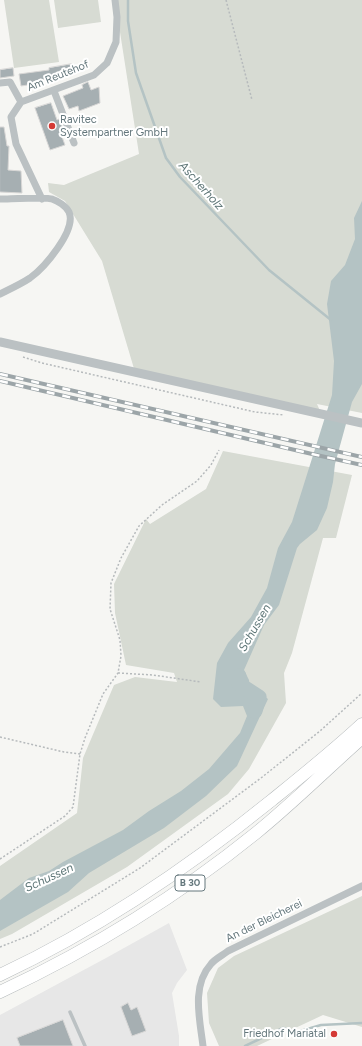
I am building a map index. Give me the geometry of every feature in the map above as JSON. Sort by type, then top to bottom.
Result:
[{"type":"highway","name":"B 30","points":[[0,975],[87,929],[144,894],[192,861],[301,777],[362,724]]},
{"type":"highway","name":"B 30","points":[[0,992],[96,943],[152,909],[256,833],[362,738]]},
{"type":"street","name":"Am Reutehof","points":[[42,199],[16,144],[11,117],[21,102],[94,75],[107,63],[116,42],[117,17],[115,0]]},
{"type":"street","name":"Am Reutehof","points":[[0,83],[10,82],[21,102]]},
{"type":"street","points":[[54,90],[74,142]]},
{"type":"street","points":[[0,199],[50,198],[62,205],[69,212],[71,223],[67,234],[49,259],[31,277],[0,294]]},
{"type":"street","points":[[0,342],[359,422]]},
{"type":"street","name":"An der Bleicherei","points":[[203,1046],[198,993],[203,977],[210,964],[228,951],[362,886]]},
{"type":"lane","points":[[70,1012],[85,1046]]},
{"type":"path","points":[[226,0],[252,100]]},
{"type":"path","points":[[21,356],[42,363],[255,412],[290,416]]},
{"type":"path","points":[[0,859],[65,816],[73,807],[80,754],[103,694],[118,673],[121,656],[120,640],[110,609],[111,583],[121,558],[139,526],[162,505],[197,480],[211,465],[219,450]]},
{"type":"path","points":[[118,673],[153,674],[201,682]]},
{"type":"path","points":[[0,948],[33,934],[140,868],[261,778],[320,731],[362,693]]},
{"type":"path","points":[[0,737],[64,752],[80,754]]},
{"type":"shaded area","points":[[4,0],[49,0],[59,62],[14,68]]},
{"type":"shaded area","points":[[54,0],[98,0],[101,22],[58,28]]},
{"type":"shaded area","points":[[115,0],[362,0],[362,413],[317,404],[321,413],[135,372],[102,261],[65,201],[49,192],[48,183],[64,185],[139,154]]},
{"type":"shaded area","points":[[223,451],[352,475],[336,538],[323,538],[292,653],[284,673],[286,703],[249,769],[228,794],[127,867],[12,934],[0,939],[0,866],[77,813],[83,758],[114,685],[135,677],[177,682],[174,673],[126,665],[115,613],[114,584],[146,519],[150,524],[206,489]]},
{"type":"shaded area","points":[[362,896],[362,1027],[323,1015],[257,1046],[219,1046],[209,1023],[207,993],[218,968],[234,956]]},
{"type":"shaded area","points":[[169,923],[187,970],[177,983],[172,993],[179,1036],[179,1046],[0,1046],[0,1015]]},
{"type":"water","points":[[362,201],[362,384],[352,402],[335,464],[333,482],[327,508],[317,530],[297,548],[279,605],[264,625],[244,670],[249,680],[250,695],[260,693],[268,699],[237,766],[206,796],[164,828],[89,873],[68,892],[0,931],[0,900],[29,878],[49,871],[123,830],[149,811],[181,791],[209,769],[240,733],[247,716],[243,706],[221,707],[213,699],[217,663],[228,643],[251,617],[267,588],[278,548],[292,522],[332,395],[334,361],[327,304],[331,281],[345,265],[355,239],[354,218]]},
{"type":"building","points":[[72,64],[73,71],[57,75],[57,78],[41,80],[41,83],[21,86],[19,74],[49,70],[49,68]]},
{"type":"building","points":[[13,68],[14,76],[0,78],[0,70]]},
{"type":"building","points":[[88,82],[91,90],[99,87],[100,103],[79,111],[78,106],[69,109],[63,96],[83,88],[82,85]]},
{"type":"building","name":"Ravitec Systempartner GmbH","points":[[51,103],[57,120],[59,119],[65,133],[61,134],[65,145],[50,150],[35,108]]},
{"type":"building","points":[[0,127],[4,127],[7,146],[9,146],[8,170],[21,171],[22,193],[0,192]]},
{"type":"building","points":[[128,1003],[131,1010],[137,1007],[146,1031],[132,1036],[121,1007]]},
{"type":"building","points":[[63,1020],[73,1046],[20,1046],[17,1038]]},
{"type":"waterway","name":"Ascherholz","points":[[128,0],[128,21],[136,73],[166,158],[180,177],[269,270],[331,320]]},
{"type":"waterway","name":"Schussen","points":[[239,676],[239,684],[259,697],[255,711]]},
{"type":"waterway","points":[[245,1046],[283,1028],[297,1032],[321,1025],[362,1023]]},
{"type":"railway","points":[[0,374],[362,457]]},
{"type":"railway","points":[[0,381],[362,465]]},
{"type":"place","name":"Ravitec Systempartner GmbH","points":[[52,126]]},
{"type":"place","name":"Friedhof Mariatal","points":[[334,1034]]}]
